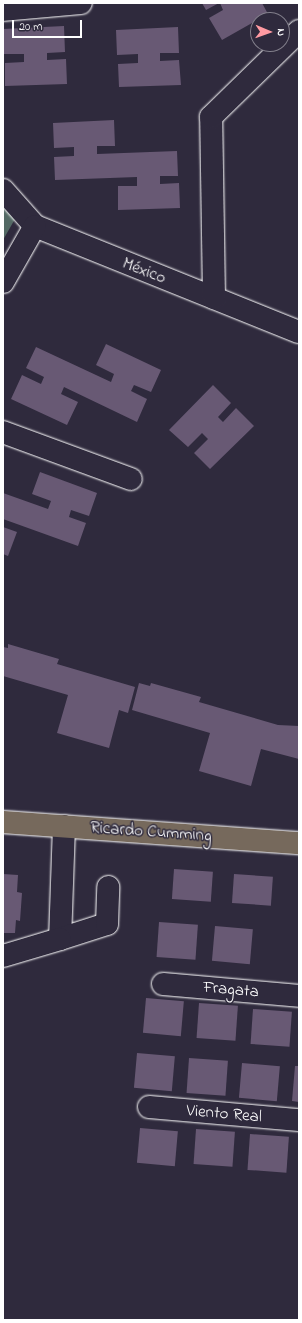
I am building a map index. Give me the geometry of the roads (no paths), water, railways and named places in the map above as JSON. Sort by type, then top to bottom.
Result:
[{"type":"main road","name":"Ricardo Cumming","points":[[3,822],[299,843]]},
{"type":"street","points":[[3,10],[81,3]]},
{"type":"street","points":[[214,298],[211,117],[299,31]]},
{"type":"street","name":"México","points":[[3,190],[35,226],[299,332]]},
{"type":"street","points":[[3,282],[35,226]]},
{"type":"street","points":[[3,432],[131,479]]},
{"type":"street","points":[[60,939],[64,826]]},
{"type":"street","points":[[3,956],[108,924],[108,887]]},
{"type":"street","name":"Fragata","points":[[163,984],[299,996]]},
{"type":"street","name":"Viento Real","points":[[150,1107],[299,1120]]}]
